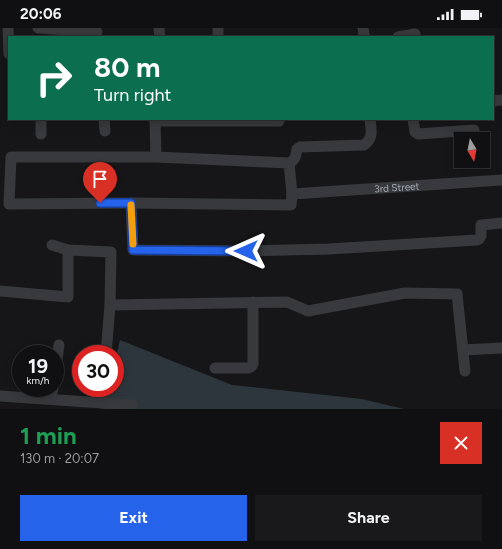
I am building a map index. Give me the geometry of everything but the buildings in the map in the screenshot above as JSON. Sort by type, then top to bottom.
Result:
[{"type":"street","points":[[38,28],[97,32]]},
{"type":"street","points":[[404,36],[415,34]]},
{"type":"street","points":[[41,120],[41,134]]},
{"type":"street","points":[[104,120],[105,131]]},
{"type":"street","points":[[156,157],[155,120],[279,121]]},
{"type":"street","points":[[289,162],[292,194],[291,205],[131,203],[9,204],[5,197],[11,157],[156,157],[289,162],[293,161],[297,148],[300,147],[364,145],[371,137],[370,120]]},
{"type":"street","points":[[413,120],[415,132],[418,134],[474,130]]},
{"type":"street","name":"3rd Street","points":[[292,194],[502,180]]},
{"type":"street","points":[[131,203],[133,250],[246,251],[330,249],[477,240],[480,239],[481,236],[481,225],[502,222]]},
{"type":"street","points":[[52,245],[68,250],[111,252],[110,305],[107,345]]},
{"type":"street","points":[[0,291],[68,297],[68,250]]},
{"type":"street","points":[[110,305],[287,302],[308,311],[405,293],[457,294],[465,371]]},
{"type":"street","points":[[215,368],[251,367],[252,302]]},
{"type":"street","points":[[463,350],[502,348]]},
{"type":"street","points":[[0,396],[12,396]]},
{"type":"street","points":[[64,396],[102,403],[132,405]]},
{"type":"street","points":[[102,397],[102,403]]},
{"type":"shaded area","points":[[120,340],[232,385],[362,399],[404,409],[104,409],[107,397],[124,397],[124,345],[119,345]]},
{"type":"slow traffic","points":[[131,205],[133,244]]},
{"type":"route","points":[[100,203],[131,203],[133,250],[246,251]]}]
